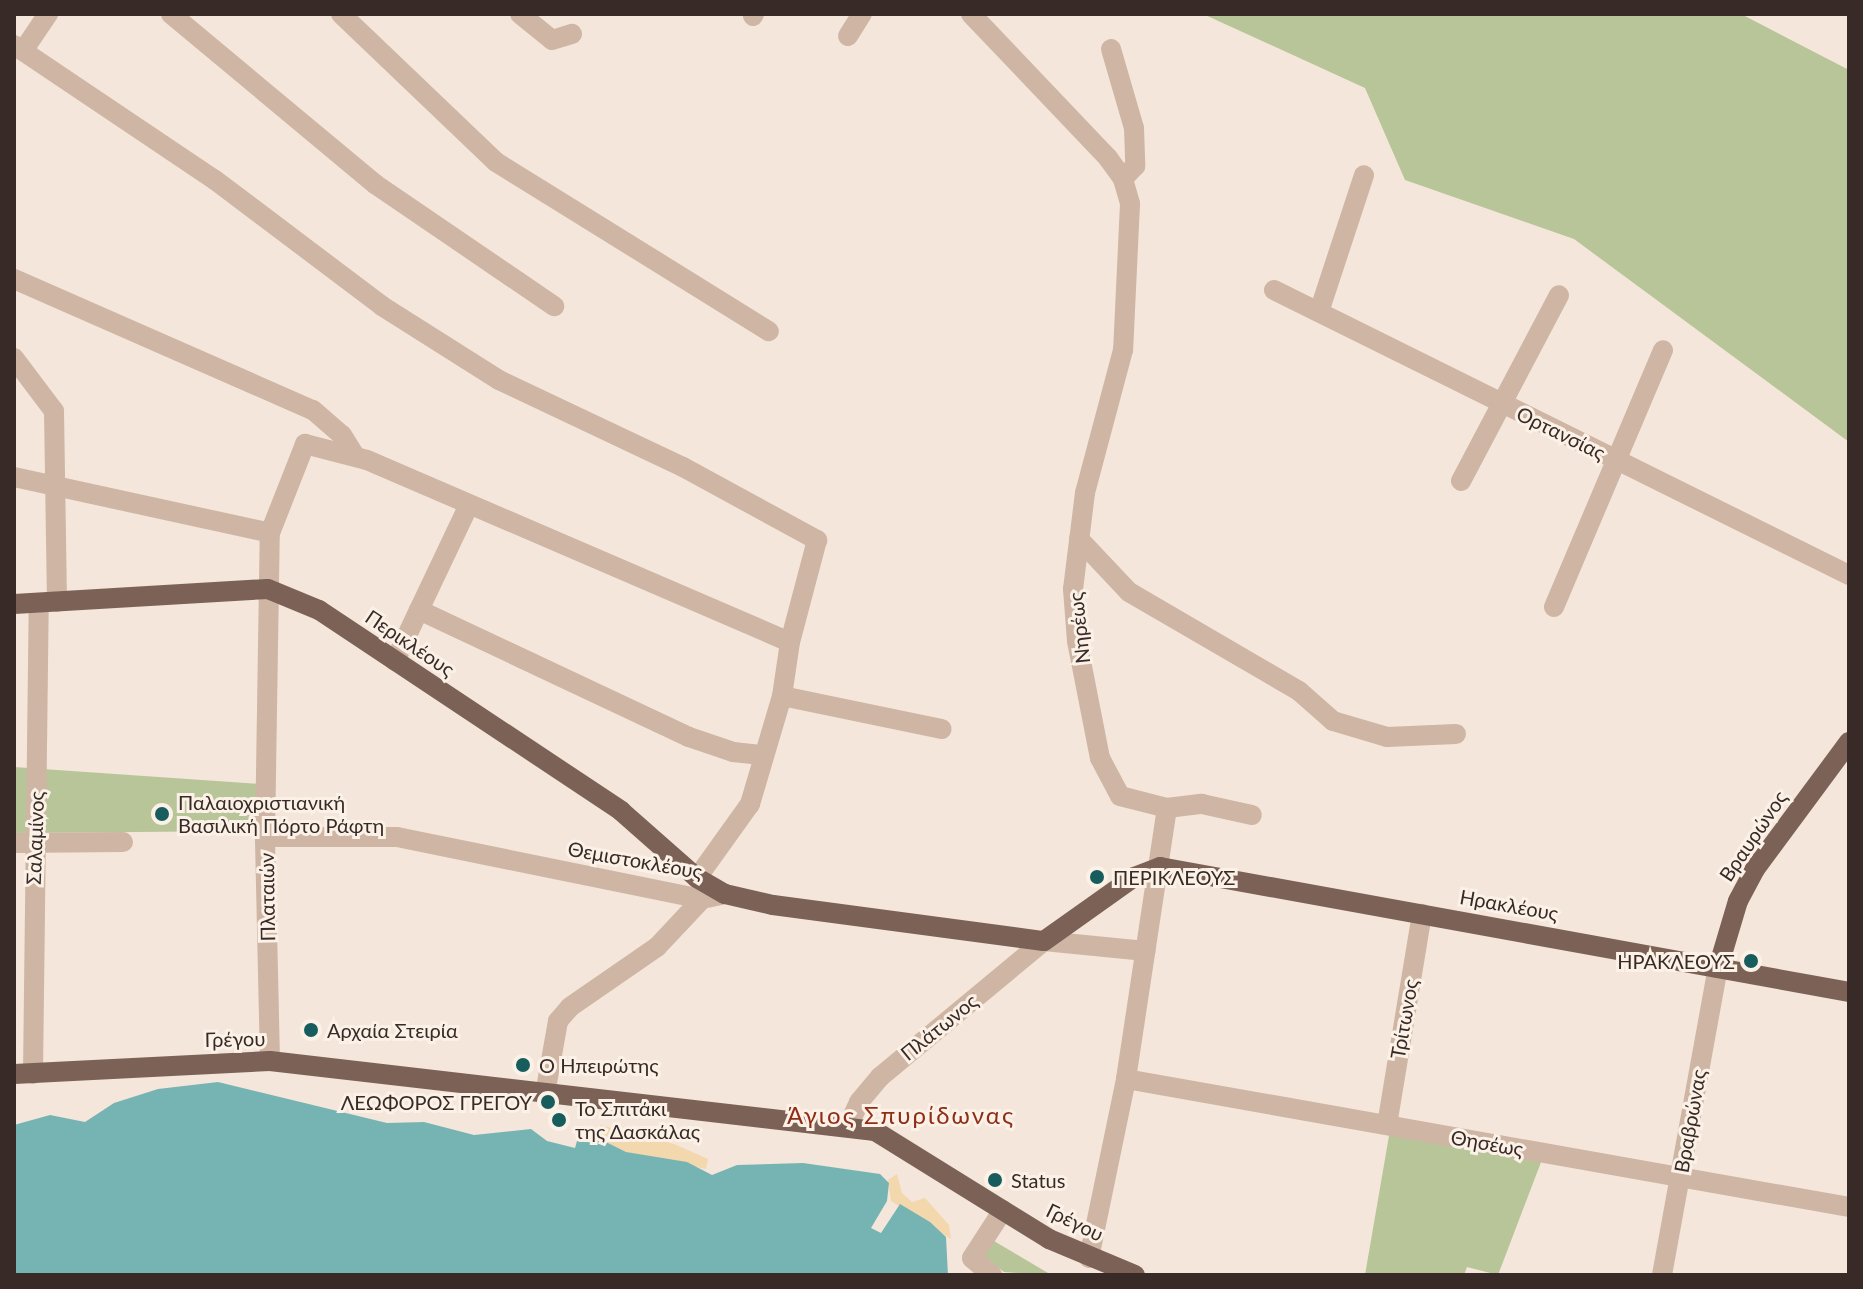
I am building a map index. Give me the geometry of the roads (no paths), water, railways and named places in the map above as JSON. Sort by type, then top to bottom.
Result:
[{"type":"main road","name":"Περικλέους","points":[[14,604],[268,589],[319,610],[621,811],[697,878],[725,894]]},
{"type":"main road","name":"Βραυρώνος","points":[[1718,968],[1738,901],[1755,869],[1849,742]]},
{"type":"main road","name":"Ηρακλέους","points":[[1160,867],[1849,992]]},
{"type":"main road","points":[[1044,941],[1134,877],[1160,867]]},
{"type":"main road","name":"Θεμιστοκλέους","points":[[725,894],[773,905],[1044,941]]},
{"type":"main road","name":"Γρέγου","points":[[24,1074],[270,1061],[848,1126],[890,1136],[1003,1210],[1089,1258],[1135,1275]]},
{"type":"street","points":[[48,14],[19,48],[215,180],[382,306],[499,380],[809,532],[817,540],[818,550],[790,642],[782,696],[750,804],[697,878]]},
{"type":"street","points":[[171,14],[375,184],[554,306]]},
{"type":"street","points":[[341,14],[496,162],[769,331]]},
{"type":"street","points":[[520,14],[552,40],[572,34]]},
{"type":"street","points":[[848,36],[862,14]]},
{"type":"street","points":[[971,14],[1123,179],[1135,166],[1134,128],[1111,49]]},
{"type":"street","points":[[1319,312],[1364,175]]},
{"type":"street","name":"Νηρέως","points":[[1123,179],[1130,204],[1131,273],[1123,350],[1085,493],[1073,589],[1077,641],[1100,758],[1120,796],[1167,808],[1202,804],[1252,815]]},
{"type":"street","points":[[14,279],[313,410],[342,435],[355,456],[468,507],[790,642]]},
{"type":"street","name":"Ορτανσίας","points":[[1274,290],[1849,575]]},
{"type":"street","points":[[1461,481],[1559,295]]},
{"type":"street","points":[[1554,607],[1619,461],[1663,350]]},
{"type":"street","name":"Σαλαμίνος","points":[[14,358],[54,411],[48,603],[23,843],[24,1074]]},
{"type":"street","name":"Πλαταιών","points":[[270,1061],[265,837],[270,533],[305,444],[355,456]]},
{"type":"street","points":[[14,477],[270,533]]},
{"type":"street","points":[[395,661],[468,507]]},
{"type":"street","points":[[1079,539],[1129,592],[1299,691],[1333,721],[1387,737],[1456,734]]},
{"type":"street","points":[[419,610],[689,737],[733,752],[764,755]]},
{"type":"street","points":[[782,696],[942,729]]},
{"type":"street","points":[[1089,1258],[1126,1079],[1167,808]]},
{"type":"street","name":"Θεμιστοκλέους","points":[[265,837],[397,837],[702,899],[725,894]]},
{"type":"street","points":[[23,843],[123,842]]},
{"type":"street","points":[[545,1094],[564,1014],[657,947],[702,899]]},
{"type":"street","name":"Τρίτωνος","points":[[1387,1125],[1422,914]]},
{"type":"street","points":[[1044,941],[1146,951]]},
{"type":"street","name":"Πλάτωνος","points":[[848,1126],[859,1102],[893,1065],[1044,941]]},
{"type":"street","name":"Βραβρώνας","points":[[1662,1275],[1718,968]]},
{"type":"street","name":"Θησέως","points":[[1126,1079],[1849,1207]]},
{"type":"street","points":[[992,1275],[972,1258],[1003,1210]]},
{"type":"water","points":[[218,1082],[387,1123],[424,1122],[474,1135],[531,1129],[547,1141],[575,1148],[577,1141],[597,1143],[598,1138],[626,1152],[687,1162],[712,1175],[737,1165],[803,1163],[880,1174],[889,1183],[887,1201],[871,1228],[881,1233],[900,1204],[930,1222],[946,1237],[948,1275],[14,1275],[14,1125],[50,1115],[85,1122],[114,1103],[158,1089]]},
{"type":"place","name":"Παλαιοχριστιανική Βασιλική Πόρτο Ράφτη","points":[[162,814]]},
{"type":"place","name":"ΠΕΡΙΚΛΕΟΥΣ","points":[[1097,877]]},
{"type":"place","name":"ΗΡΑΚΛΕΟΥΣ","points":[[1751,961]]},
{"type":"place","name":"Αρχαία Στειρία","points":[[311,1030]]},
{"type":"place","name":"Ο Ηπειρώτης","points":[[523,1065]]},
{"type":"place","name":"ΛΕΩΦΟΡΟΣ ΓΡΕΓΟΥ","points":[[548,1102]]},
{"type":"place","name":"Το Σπιτάκι της Δασκάλας","points":[[559,1120]]},
{"type":"place","name":"Status","points":[[995,1180]]},
{"type":"district","name":"Άγιος Σπυρίδωνας","points":[[901,1115]]}]
